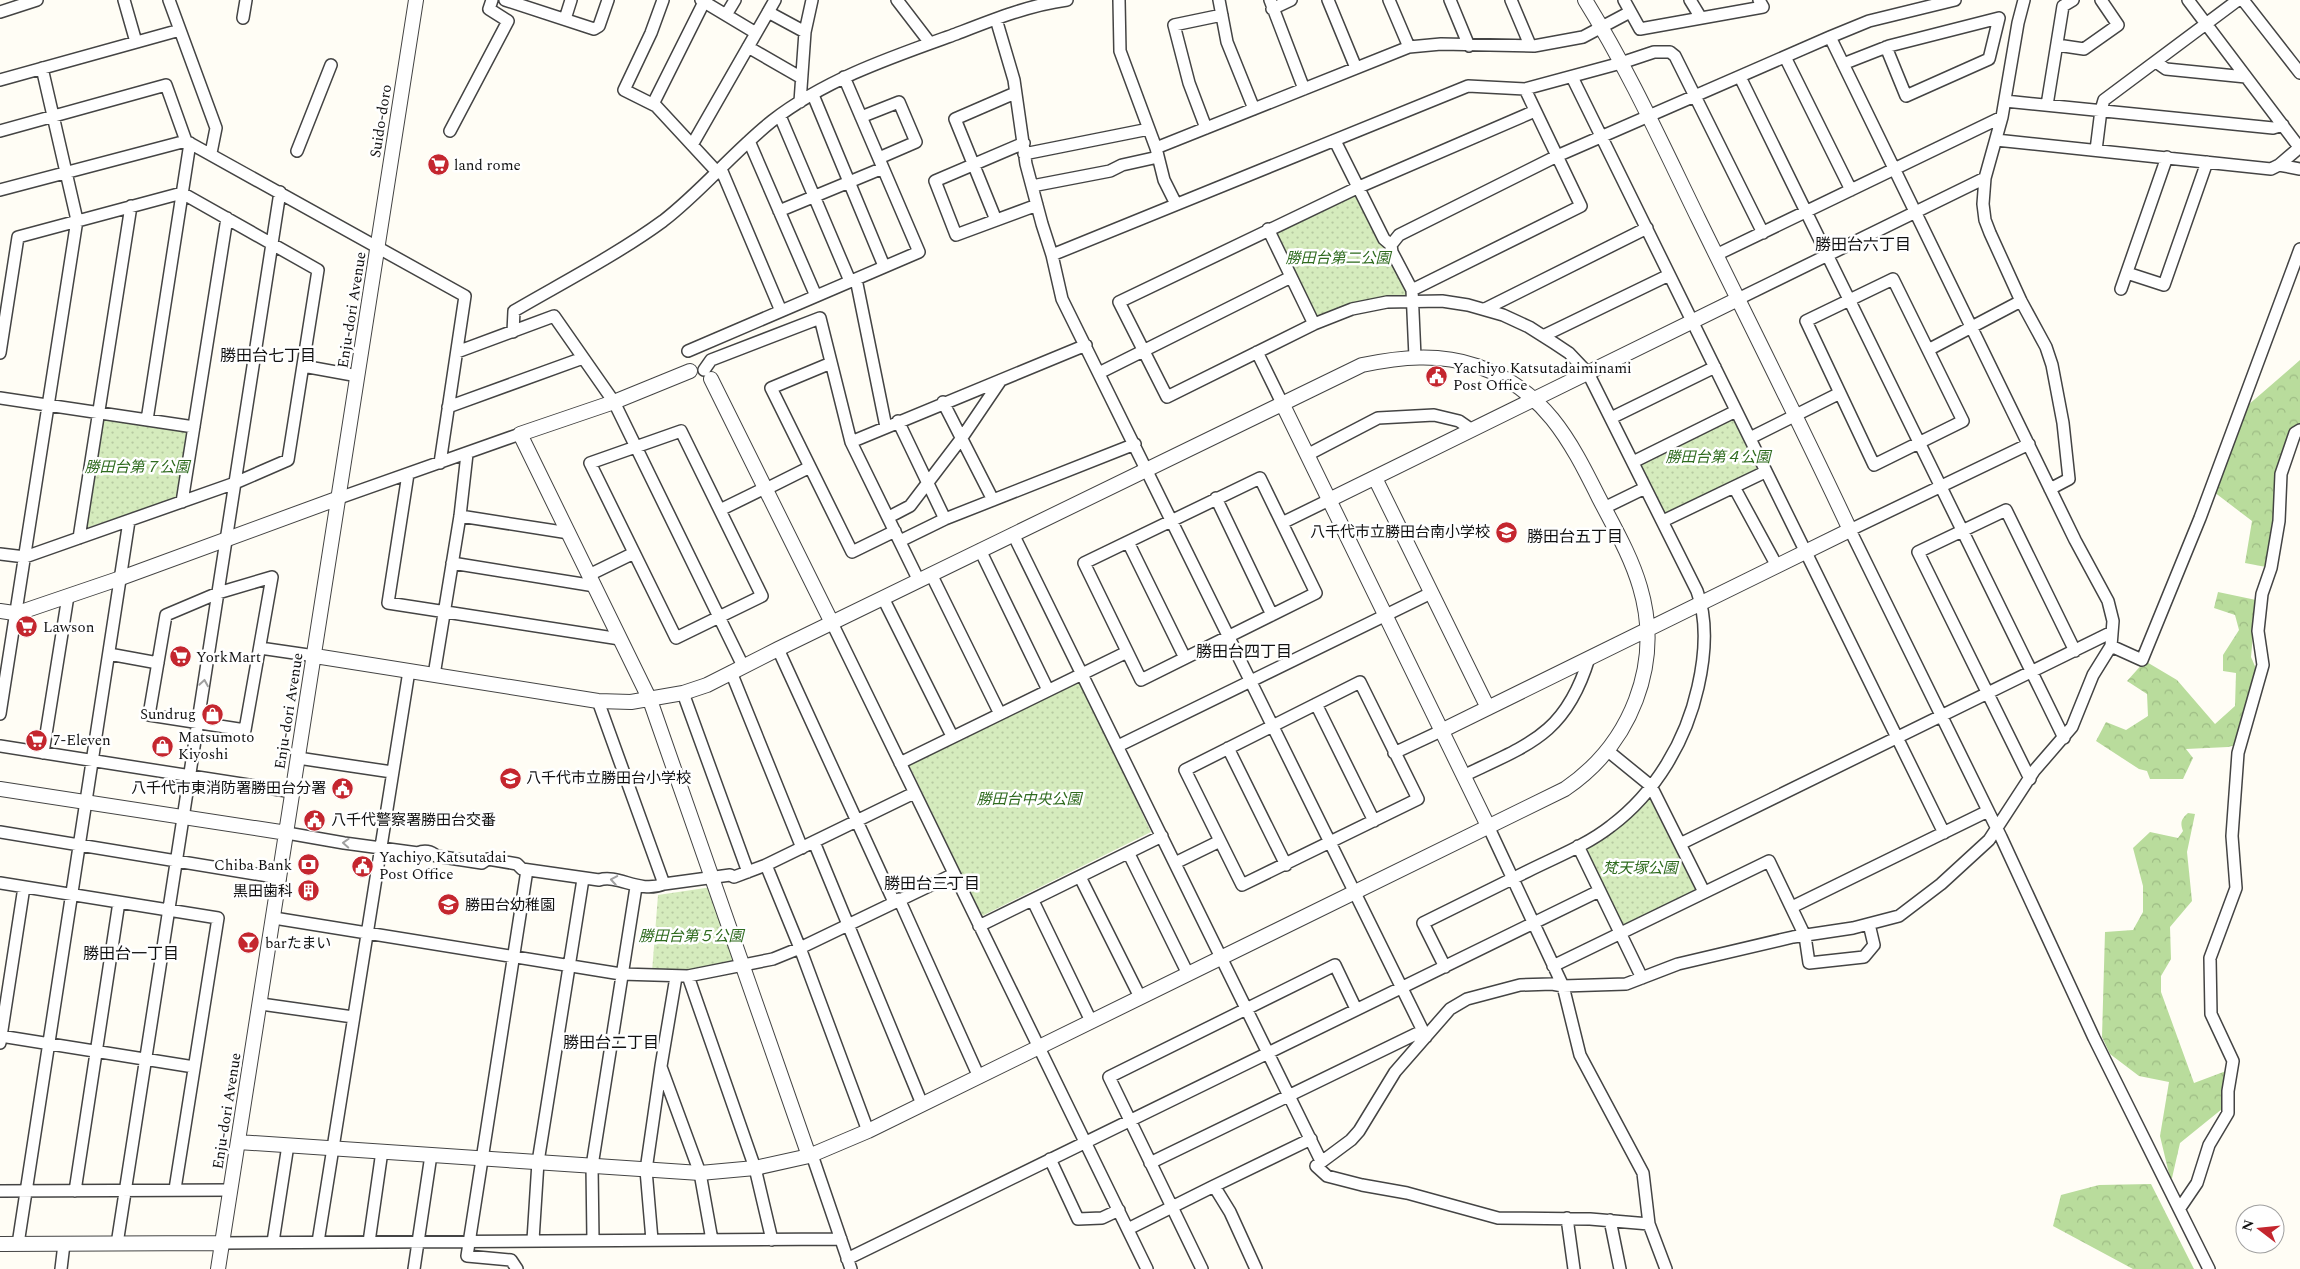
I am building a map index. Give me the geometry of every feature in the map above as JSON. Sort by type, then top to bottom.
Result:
[{"type":"street","points":[[0,12],[38,0]]},
{"type":"street","points":[[124,0],[136,42]]},
{"type":"street","points":[[169,0],[216,128],[211,153]]},
{"type":"street","points":[[243,18],[246,0]]},
{"type":"street","name":"Suido-doro","points":[[378,246],[416,0]]},
{"type":"street","points":[[450,131],[508,21],[488,9],[492,0]]},
{"type":"street","points":[[504,0],[530,4],[594,29],[599,26],[608,0]]},
{"type":"street","points":[[565,19],[571,0]]},
{"type":"street","points":[[663,0],[651,33],[624,90],[653,104],[720,171],[780,311]]},
{"type":"street","points":[[726,15],[735,0]]},
{"type":"street","points":[[692,145],[775,0]]},
{"type":"street","points":[[800,102],[800,77],[805,32],[812,0]]},
{"type":"street","points":[[897,0],[930,43]]},
{"type":"street","points":[[513,332],[514,311],[661,222],[720,171],[748,142],[800,102],[844,77],[915,47],[1044,2],[1068,0]]},
{"type":"street","points":[[1120,0],[1120,51],[1157,152],[1164,180],[1176,204]]},
{"type":"street","points":[[1219,0],[1227,42],[1254,109]]},
{"type":"street","points":[[1291,0],[1271,4],[1304,89]]},
{"type":"street","points":[[1328,0],[1356,68]]},
{"type":"street","points":[[1389,0],[1409,47]]},
{"type":"street","points":[[1450,0],[1469,46]]},
{"type":"street","points":[[1511,0],[1530,46]]},
{"type":"street","points":[[1585,0],[1603,28],[1649,118],[1795,414],[1997,829],[2094,1038],[2209,1269]]},
{"type":"street","points":[[1624,0],[1640,29],[1763,7],[1759,0]]},
{"type":"street","points":[[1690,0],[1701,18]]},
{"type":"street","points":[[1391,245],[1399,235],[1557,156],[1649,118],[1830,37],[1869,22],[1956,0]]},
{"type":"street","points":[[2024,0],[2018,23],[2006,101],[1982,192],[1985,220],[2021,301],[2046,347],[2052,365],[2069,478],[2050,489]]},
{"type":"street","points":[[2047,105],[2063,6],[2073,0]]},
{"type":"street","points":[[2057,45],[2084,49],[2118,25],[2101,0]]},
{"type":"street","points":[[1996,140],[2271,169],[2279,165],[2300,147],[2188,0]]},
{"type":"street","points":[[2096,150],[2104,100],[2238,0]]},
{"type":"street","points":[[2243,0],[2300,73]]},
{"type":"street","points":[[653,104],[702,1],[756,33]]},
{"type":"street","points":[[768,12],[805,32]]},
{"type":"street","points":[[1032,186],[1110,171],[1157,152],[1206,128],[1409,47],[1441,44],[1530,46],[1584,37],[1630,12]]},
{"type":"street","points":[[1206,128],[1189,83],[1174,25],[1222,15]]},
{"type":"street","points":[[1843,64],[1886,47],[1889,46],[1999,18],[1989,59],[1906,96],[1886,47]]},
{"type":"street","points":[[996,19],[1014,80],[1024,148],[1032,186],[1052,255],[1062,299],[1424,1034]]},
{"type":"street","points":[[0,80],[180,30]]},
{"type":"street","points":[[1649,1224],[1567,1218],[1498,1218],[1408,1193],[1362,1185],[1327,1176],[1316,1166],[1321,1161],[1329,1158],[1359,1131],[1395,1072],[1424,1034],[1450,1009],[1467,999],[1520,985],[1626,984],[1678,964],[1784,939],[1869,924],[1899,916],[1989,840],[2030,779],[2072,726],[2093,675],[2111,646],[2113,621],[2108,601],[2075,540],[1830,37]]},
{"type":"street","points":[[748,47],[800,77]]},
{"type":"street","points":[[1052,255],[1468,86],[1525,89],[1654,52],[1670,52],[1675,56],[1762,233]]},
{"type":"street","points":[[1785,57],[1850,190]]},
{"type":"street","points":[[2156,62],[2161,68],[2166,69],[2246,77]]},
{"type":"street","points":[[298,152],[331,65]]},
{"type":"street","points":[[0,714],[14,613],[25,557],[77,220],[42,68]]},
{"type":"street","points":[[688,351],[919,252],[844,77]]},
{"type":"street","points":[[1572,77],[1944,833]]},
{"type":"street","points":[[1740,77],[2064,738]]},
{"type":"street","points":[[0,131],[166,86],[188,142],[182,193],[147,420]]},
{"type":"street","points":[[1525,89],[1581,206],[1413,296],[1352,309],[1314,324],[1166,397],[1119,302],[1359,187],[1535,111]]},
{"type":"street","points":[[996,220],[954,119],[1015,93]]},
{"type":"street","points":[[813,95],[884,266]]},
{"type":"street","points":[[2006,101],[2273,128],[2282,125]]},
{"type":"street","points":[[779,211],[848,182],[916,142],[899,102],[861,117]]},
{"type":"street","points":[[780,116],[853,280],[886,427]]},
{"type":"street","points":[[1716,255],[2002,117]]},
{"type":"street","points":[[1037,205],[956,235],[936,181],[974,164],[1024,148],[1149,129]]},
{"type":"street","points":[[1335,141],[1384,239],[1391,245],[1392,252],[1413,296],[1415,357]]},
{"type":"street","points":[[0,190],[188,142],[211,153],[466,296],[440,463]]},
{"type":"street","points":[[748,142],[816,296]]},
{"type":"street","points":[[2121,289],[2167,157]]},
{"type":"street","points":[[2127,273],[2164,285],[2207,162]]},
{"type":"street","points":[[2279,165],[2300,169]]},
{"type":"street","points":[[1282,523],[1985,178]]},
{"type":"street","points":[[117,1244],[280,192]]},
{"type":"street","points":[[0,353],[3,315],[18,236],[77,220],[182,193],[318,270],[288,460],[235,483],[25,557],[0,554]]},
{"type":"street","points":[[79,538],[131,206]]},
{"type":"street","points":[[182,502],[227,218]]},
{"type":"street","points":[[1485,309],[1647,228]]},
{"type":"street","points":[[1268,229],[1314,324]]},
{"type":"street","name":"Enju-dori Avenue","points":[[218,1269],[378,246]]},
{"type":"street","points":[[2111,646],[2142,660],[2200,518],[2300,249]]},
{"type":"street","points":[[1543,336],[1669,275]]},
{"type":"street","points":[[1099,373],[1291,277]]},
{"type":"street","points":[[1893,279],[1928,350],[1963,420],[1874,465],[1806,321],[1893,279]]},
{"type":"street","points":[[1413,296],[1485,309],[1516,321],[1543,336],[1569,354],[1588,372],[1663,521],[1702,604],[1704,618],[1703,661],[1693,711],[1678,745],[1651,786],[1615,823],[1578,846],[1423,923],[1444,967]]},
{"type":"street","points":[[1928,350],[2021,301]]},
{"type":"street","points":[[457,352],[554,316],[614,402],[719,617],[802,848]]},
{"type":"street","points":[[1000,714],[925,578],[897,536],[851,442],[820,318],[711,360],[708,374],[1148,1269]]},
{"type":"street","points":[[851,442],[943,402],[1086,345]]},
{"type":"street","points":[[1257,352],[1442,731],[1563,986],[1580,1055],[1643,1173],[1649,1224],[1666,1269]]},
{"type":"street","points":[[238,1142],[700,1173],[755,1168],[810,1155],[868,1131],[1565,789],[1577,781],[1608,751],[1629,718],[1639,694],[1647,654],[1648,630],[1636,576],[1573,446],[1556,422],[1535,400],[1510,382],[1478,367],[1445,358],[1415,357],[1396,358],[1362,365],[707,685],[683,694],[631,702],[598,701],[260,648]]},
{"type":"street","points":[[448,406],[583,358]]},
{"type":"street","points":[[831,363],[771,388],[852,552],[993,500],[1135,444]]},
{"type":"street","points":[[303,366],[358,376]]},
{"type":"street","points":[[1611,418],[1715,367]]},
{"type":"street","points":[[0,611],[14,613],[121,578],[339,498],[614,402],[690,371],[708,374]]},
{"type":"street","points":[[889,517],[910,506],[961,439],[1001,380]]},
{"type":"street","points":[[1750,438],[1840,393]]},
{"type":"street","points":[[0,398],[194,427]]},
{"type":"street","points":[[943,402],[993,500]]},
{"type":"street","points":[[1633,462],[1736,411]]},
{"type":"street","points":[[1307,455],[1378,418],[1434,415],[1460,421],[1472,430]]},
{"type":"street","points":[[898,421],[945,518]]},
{"type":"street","points":[[2180,1208],[2197,1184],[2209,1145],[2228,1114],[2228,1091],[2233,1061],[2211,1014],[2210,958],[2236,888],[2232,836],[2238,753],[2263,666],[2258,631],[2262,594],[2272,568],[2279,521],[2281,474],[2295,434],[2300,430]]},
{"type":"street","points":[[681,431],[720,510],[762,596],[676,638],[590,463],[681,431]]},
{"type":"street","points":[[520,434],[650,700],[849,1264],[1050,1159],[1599,891]]},
{"type":"street","points":[[1394,753],[2029,444]]},
{"type":"street","points":[[434,675],[460,516],[467,454]]},
{"type":"street","points":[[720,510],[810,467]]},
{"type":"street","points":[[1663,521],[1765,472]]},
{"type":"street","points":[[408,474],[388,603],[620,639]]},
{"type":"street","points":[[1260,478],[1316,593],[1141,680],[1084,563],[1172,520],[1260,478]]},
{"type":"street","points":[[1375,478],[1488,708]]},
{"type":"street","points":[[1734,487],[1777,566]]},
{"type":"street","points":[[1604,508],[1645,488]]},
{"type":"street","points":[[1216,498],[1272,615]]},
{"type":"street","points":[[2030,779],[1918,552],[1962,529],[2006,510],[2075,651]]},
{"type":"street","points":[[460,516],[569,533]]},
{"type":"street","points":[[18,1244],[130,521]]},
{"type":"street","points":[[1013,534],[1321,1161]]},
{"type":"street","points":[[1128,542],[1185,658]]},
{"type":"street","points":[[980,550],[1048,690]]},
{"type":"street","points":[[452,563],[592,581],[634,553]]},
{"type":"street","points":[[272,577],[245,730],[149,715],[166,614],[218,593],[272,577]]},
{"type":"street","points":[[1118,746],[1431,593]]},
{"type":"street","points":[[43,753],[68,596]]},
{"type":"street","points":[[883,598],[952,736]]},
{"type":"street","points":[[1680,844],[2112,632]]},
{"type":"street","points":[[778,649],[856,821],[979,1076]]},
{"type":"street","points":[[900,763],[1127,652]]},
{"type":"street","points":[[109,654],[158,663]]},
{"type":"street","points":[[1463,776],[1527,745],[1548,730],[1576,695],[1589,658]]},
{"type":"street","points":[[318,1242],[409,671]]},
{"type":"street","points":[[1360,682],[1418,799],[1242,885],[1185,770],[1272,726],[1360,682]]},
{"type":"street","points":[[683,694],[748,872]]},
{"type":"street","points":[[598,701],[664,884]]},
{"type":"street","points":[[1316,704],[1374,821]]},
{"type":"street","points":[[0,746],[293,792]]},
{"type":"street","points":[[1228,748],[1286,865]]},
{"type":"street","points":[[1608,751],[1651,786],[1704,892]]},
{"type":"street","points":[[298,758],[392,772]]},
{"type":"street","points":[[0,789],[380,848],[418,853],[422,851],[436,856],[482,863],[488,859],[517,864],[522,869],[527,870],[599,880],[604,878],[636,886],[657,887],[664,884],[713,879],[730,875],[734,877],[748,872],[914,794]]},
{"type":"street","points":[[1792,907],[1988,811]]},
{"type":"street","points":[[0,832],[280,878]]},
{"type":"street","points":[[979,926],[1129,854],[1162,836]]},
{"type":"street","points":[[1175,863],[1220,841]]},
{"type":"street","points":[[814,842],[922,1104]]},
{"type":"street","points":[[1578,846],[1642,978]]},
{"type":"street","points":[[1129,854],[1188,974]]},
{"type":"street","points":[[1553,966],[1769,861],[1805,936],[1809,963],[1864,957],[1874,945],[1869,924]]},
{"type":"street","points":[[766,865],[800,948],[868,1131]]},
{"type":"street","points":[[517,1269],[511,1260],[467,1256],[527,870]]},
{"type":"street","points":[[274,918],[621,974],[682,976],[773,959],[800,948],[954,874]]},
{"type":"street","points":[[1080,877],[1140,997]]},
{"type":"street","points":[[533,1240],[538,1162],[583,878]]},
{"type":"street","points":[[0,883],[218,918],[175,1189]]},
{"type":"street","points":[[593,1240],[592,1166],[636,886]]},
{"type":"street","points":[[24,887],[0,1038],[194,1067]]},
{"type":"street","points":[[1032,901],[1091,1021]]},
{"type":"street","points":[[75,1191],[118,902]]},
{"type":"street","points":[[1202,1269],[1109,1077],[1336,965],[1356,1009]]},
{"type":"street","points":[[652,1240],[646,1170],[660,1066],[682,976]]},
{"type":"street","points":[[682,976],[755,1168],[772,1240]]},
{"type":"street","points":[[260,1004],[353,1017]]},
{"type":"street","points":[[1150,1163],[1424,1034]]},
{"type":"street","points":[[660,1066],[700,1173],[712,1240]]},
{"type":"street","points":[[1128,1229],[1311,1139]]},
{"type":"street","points":[[273,1242],[288,1145]]},
{"type":"street","points":[[369,1242],[382,1151]]},
{"type":"street","points":[[414,1269],[431,1155]]},
{"type":"street","points":[[1050,1159],[1078,1219],[1102,1218],[1119,1210]]},
{"type":"street","points":[[1214,1186],[1230,1212],[1256,1269]]},
{"type":"street","points":[[0,1191],[231,1190]]},
{"type":"street","points":[[1567,1218],[1574,1269]]},
{"type":"street","points":[[1610,1220],[1620,1269]]},
{"type":"street","points":[[0,1244],[841,1239]]},
{"type":"street","points":[[61,1269],[64,1244]]},
{"type":"green space","name":"勝田台第二公園","points":[[1356,192],[1408,289],[1408,298],[1316,321],[1274,231]]},
{"type":"green space","points":[[2300,360],[2300,425],[2276,474],[2266,567],[2245,563],[2252,521],[2214,492],[2247,406]]},
{"type":"green space","name":"勝田台第４公園","points":[[1736,411],[1765,472],[1663,521],[1633,462]]},
{"type":"green space","name":"勝田台第７公園","points":[[103,418],[187,432],[177,498],[86,528]]},
{"type":"green space","points":[[2218,592],[2256,600],[2251,657],[2257,671],[2236,745],[2186,749],[2193,758],[2183,779],[2150,779],[2147,771],[2139,769],[2096,741],[2106,722],[2126,730],[2148,716],[2147,694],[2127,681],[2145,661],[2177,680],[2215,724],[2235,706],[2236,673],[2223,671],[2223,655],[2239,630],[2235,615],[2214,608]]},
{"type":"green space","name":"勝田台中央公園","points":[[1080,680],[1151,832],[982,916],[909,765]]},
{"type":"green space","name":"梵天塚公園","points":[[1650,791],[1699,891],[1621,928],[1581,847]]},
{"type":"green space","points":[[2188,813],[2195,814],[2187,852],[2192,901],[2170,927],[2171,959],[2161,976],[2161,992],[2194,1083],[2226,1071],[2222,1109],[2180,1143],[2172,1178],[2170,1178],[2160,1136],[2169,1082],[2139,1076],[2110,1054],[2102,1037],[2105,932],[2133,930],[2143,912],[2143,886],[2133,848],[2150,832],[2178,838],[2183,831],[2181,823]]},
{"type":"green space","name":"勝田台第５公園","points":[[712,887],[741,964],[687,974],[652,972],[658,895]]},
{"type":"green space","points":[[2151,1184],[2194,1269],[2133,1269],[2053,1226],[2061,1195],[2099,1185]]},
{"type":"place","name":"land rome","points":[[438,165]]},
{"type":"place","name":"Yachiyo Katsutadaiminami Post Office","points":[[1437,377]]},
{"type":"place","name":"八千代市立勝田台南小学校","points":[[1506,532]]},
{"type":"place","name":"Lawson","points":[[27,627]]},
{"type":"place","name":"YorkMart","points":[[180,657]]},
{"type":"place","name":"Sundrug","points":[[212,714]]},
{"type":"place","name":"7-Eleven","points":[[37,740]]},
{"type":"place","name":"Matsumoto Kiyoshi","points":[[162,746]]},
{"type":"place","name":"八千代市立勝田台小学校","points":[[510,778]]},
{"type":"place","name":"八千代市東消防署勝田台分署","points":[[342,788]]},
{"type":"place","name":"八千代警察署勝田台交番","points":[[315,820]]},
{"type":"place","name":"Chiba Bank","points":[[308,865]]},
{"type":"place","name":"Yachiyo Katsutadai Post Office","points":[[363,866]]},
{"type":"place","name":"黒田歯科","points":[[309,891]]},
{"type":"place","name":"勝田台幼稚園","points":[[449,905]]},
{"type":"place","name":"barたまい","points":[[249,943]]},
{"type":"district","name":"勝田台六丁目","points":[[1863,245]]},
{"type":"district","name":"勝田台七丁目","points":[[268,356]]},
{"type":"district","name":"勝田台五丁目","points":[[1575,537]]},
{"type":"district","name":"勝田台四丁目","points":[[1244,652]]},
{"type":"district","name":"勝田台三丁目","points":[[932,884]]},
{"type":"district","name":"勝田台一丁目","points":[[131,954]]},
{"type":"district","name":"勝田台二丁目","points":[[611,1043]]}]
